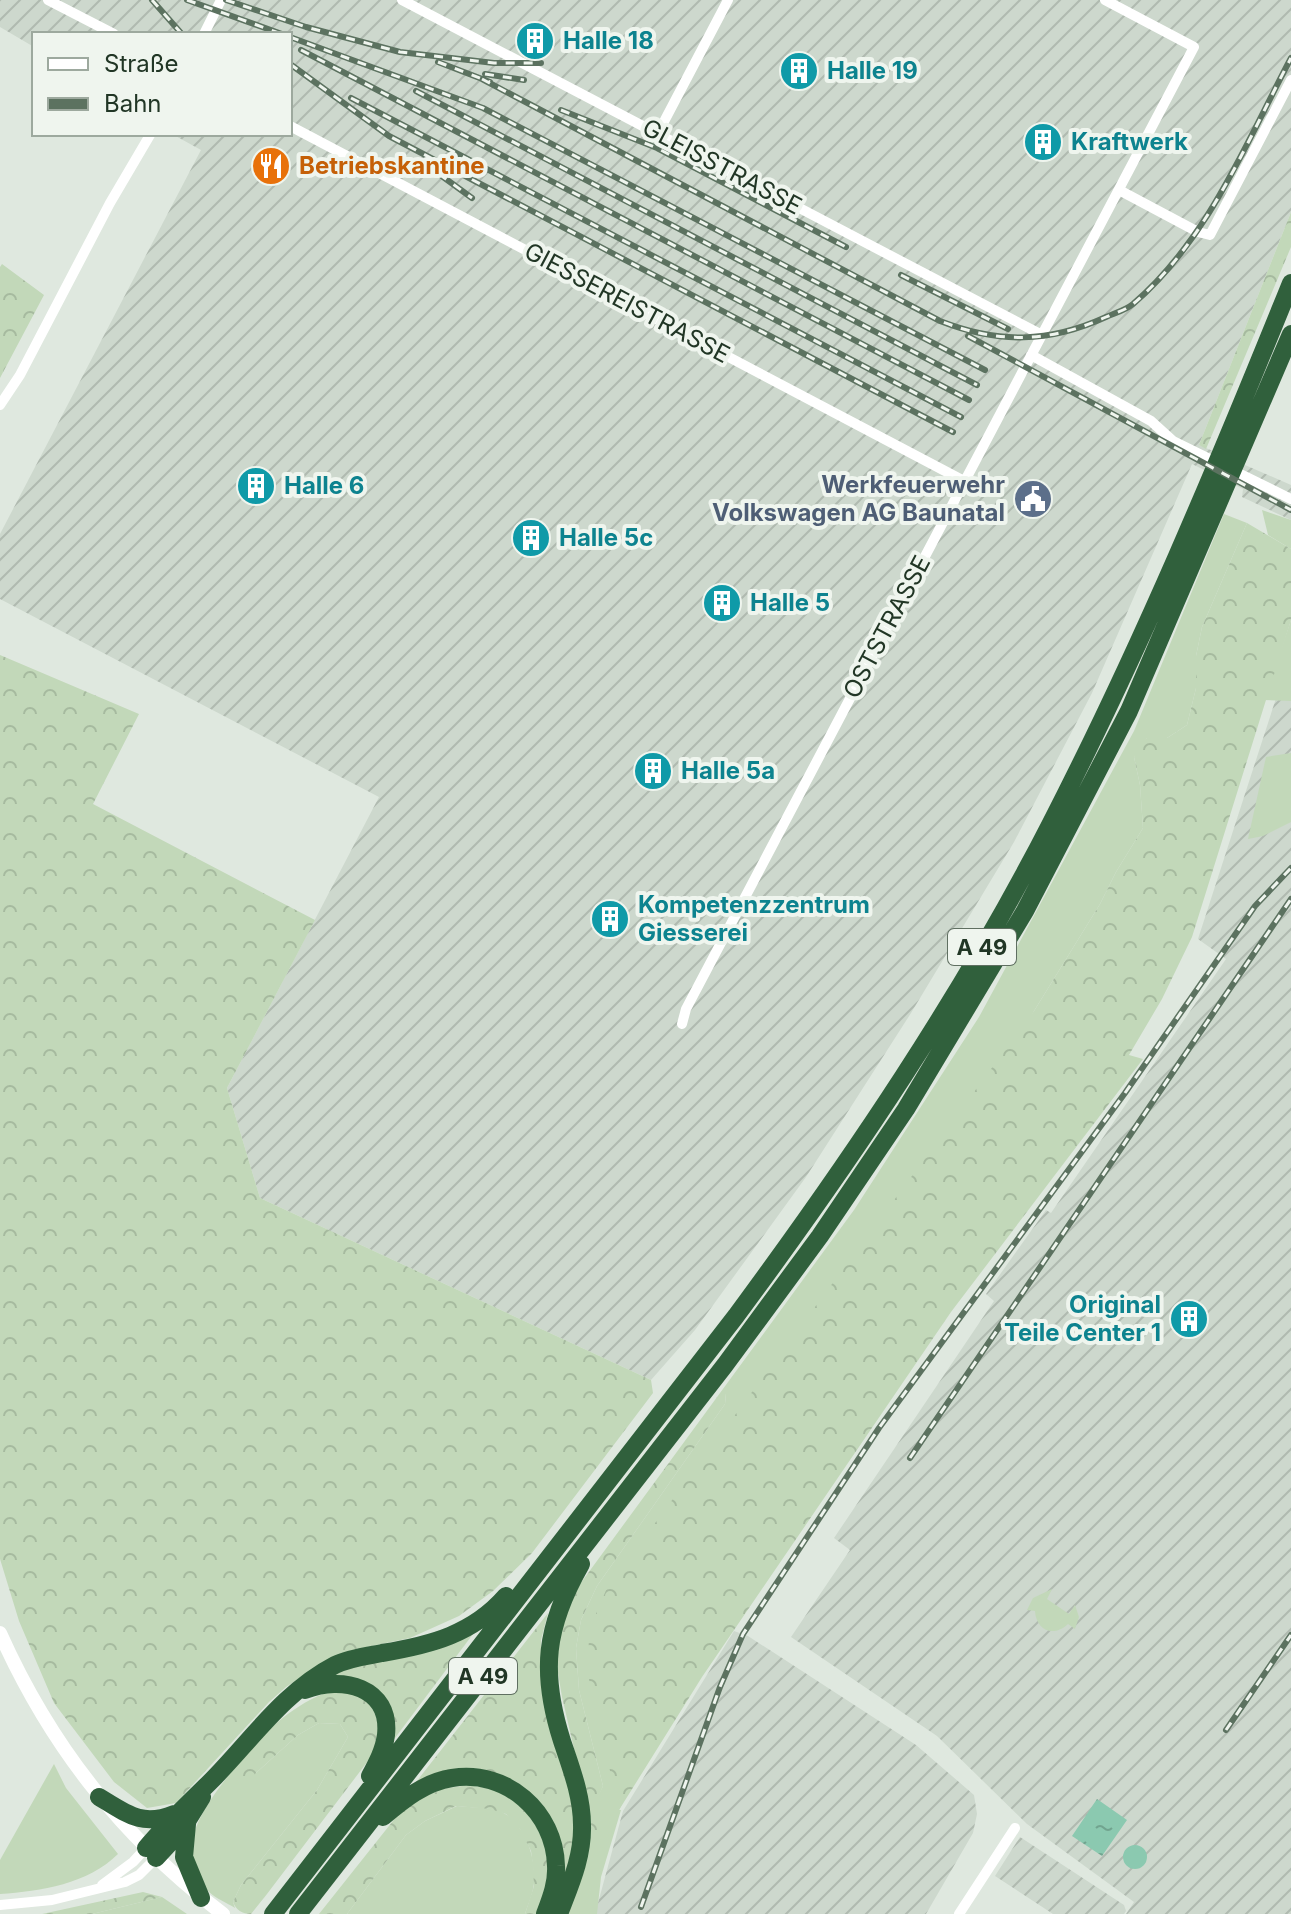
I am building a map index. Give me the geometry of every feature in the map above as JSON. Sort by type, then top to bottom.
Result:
[{"type":"highway","name":"A 49","points":[[1241,431],[1291,283]]},
{"type":"highway","name":"A 49","points":[[298,1914],[725,1365],[820,1236],[906,1109],[982,986],[1067,834],[1129,711],[1211,500],[1241,431],[1291,334]]},
{"type":"highway","name":"A 49","points":[[273,1914],[710,1351],[810,1216],[885,1106],[971,968],[1050,826],[1211,500]]},
{"type":"highway","points":[[559,1914],[577,1863],[582,1815],[574,1776],[549,1694],[549,1643],[564,1593],[612,1509]]},
{"type":"highway","points":[[151,1853],[257,1729],[295,1695],[337,1664],[451,1637],[496,1609],[506,1596],[531,1583]]},
{"type":"highway","points":[[295,1695],[322,1685],[348,1683],[369,1693],[381,1707],[386,1724],[385,1742],[353,1810]]},
{"type":"highway","points":[[354,1843],[413,1794],[433,1783],[464,1777],[496,1782],[527,1800],[548,1830],[555,1852],[556,1875],[545,1914]]},
{"type":"highway","points":[[99,1797],[146,1821],[181,1818]]},
{"type":"highway","points":[[181,1818],[184,1857],[201,1898]]},
{"type":"main road","points":[[0,1633],[40,1715],[99,1797],[151,1853],[223,1914]]},
{"type":"street","points":[[48,0],[110,32]]},
{"type":"street","points":[[205,32],[221,0]]},
{"type":"street","name":"GLEISSTRASSE","points":[[402,0],[1042,335]]},
{"type":"street","points":[[658,133],[728,0]]},
{"type":"street","name":"OSTSTRASSE","points":[[682,1024],[686,1009],[1194,47],[1105,0]]},
{"type":"street","points":[[1119,190],[1198,232],[1210,235],[1291,80]]},
{"type":"street","name":"GIESSEREISTRASSE","points":[[292,127],[964,481]]},
{"type":"street","points":[[0,405],[20,375],[110,203],[150,136]]},
{"type":"street","points":[[1031,355],[1151,421],[1173,441],[1291,499]]},
{"type":"street","points":[[959,1914],[1015,1828]]},
{"type":"street","points":[[0,1905],[52,1900],[132,1880],[151,1853]]},
{"type":"shaded area","points":[[0,0],[1291,0],[1291,212],[1199,445],[1291,485],[1291,520],[1242,497],[1243,489],[1192,464],[1092,693],[1014,842],[911,1013],[806,1177],[695,1330],[651,1380],[260,1198],[227,1088],[379,797],[0,599],[0,534],[201,150],[176,136],[292,136],[292,32],[32,32],[32,46],[0,27]]},
{"type":"shaded area","points":[[1291,652],[1291,1914],[1126,1914],[1134,1902],[1027,1824],[937,1736],[791,1637],[850,1550],[834,1538],[994,1301],[986,1294],[1046,1210],[1051,1213],[1226,959],[1198,939]]},
{"type":"shaded area","points":[[734,1631],[748,1636],[916,1745],[974,1795],[977,1814],[973,1833],[926,1914],[595,1914],[623,1811]]},
{"type":"shaded area","points":[[1020,1837],[1124,1905],[1124,1914],[1053,1914],[995,1876]]},
{"type":"green space","points":[[1291,212],[1291,247],[1206,449],[1199,445]]},
{"type":"green space","points":[[2,264],[44,295],[0,378],[0,267]]},
{"type":"green space","points":[[1262,510],[1291,520],[1291,549],[1268,535]]},
{"type":"green space","points":[[1224,514],[1247,523],[1202,627],[1196,656],[1196,688],[1187,725],[1167,738],[1147,738],[1134,757],[1140,785],[1143,828],[1034,1011],[619,1810],[601,1877],[597,1914],[568,1914],[596,1800],[603,1786],[579,1690],[576,1648],[581,1620],[597,1586],[725,1404],[726,1394],[720,1393],[854,1210],[979,1017],[1134,731]]},
{"type":"green space","points":[[1247,523],[1291,549],[1291,620],[1192,937],[1162,999],[1129,1055],[1143,1059],[951,1312],[702,1677],[619,1810],[588,1675],[589,1630],[607,1588],[1034,1011],[1100,904],[1143,828],[1140,785],[1134,757],[1137,746],[1147,738],[1167,738],[1187,725],[1196,688],[1196,656],[1202,627]]},
{"type":"green space","points":[[1291,620],[1291,701],[1264,700]]},
{"type":"green space","points":[[0,655],[139,714],[93,804],[315,920],[227,1088],[260,1198],[651,1380],[653,1393],[532,1553],[493,1591],[459,1616],[410,1638],[357,1649],[322,1663],[269,1702],[176,1803],[147,1808],[114,1782],[54,1703],[19,1621],[0,1559]]},
{"type":"green space","points":[[1291,753],[1291,822],[1263,836],[1248,839],[1266,757]]},
{"type":"green space","points":[[720,1393],[726,1393],[725,1404],[597,1586],[581,1620],[576,1648],[579,1690],[603,1786],[597,1800],[604,1816],[594,1853],[587,1854],[582,1783],[554,1649],[561,1610]]},
{"type":"green space","points":[[1052,1589],[1047,1599],[1069,1614],[1075,1605],[1079,1617],[1075,1629],[1068,1624],[1057,1631],[1046,1630],[1038,1623],[1035,1611],[1027,1610],[1033,1598]]},
{"type":"green space","points":[[548,1613],[541,1640],[541,1664],[565,1765],[577,1833],[557,1903],[562,1859],[505,1780],[413,1786]]},
{"type":"green space","points":[[473,1634],[392,1742],[389,1710],[334,1678],[335,1671]]},
{"type":"green space","points":[[338,1689],[366,1698],[371,1706],[378,1724],[374,1753],[251,1914],[242,1912],[233,1902],[241,1885],[317,1790],[348,1737],[340,1724],[319,1723],[298,1735],[245,1783],[235,1780],[231,1772],[252,1746],[278,1722],[308,1701]]},
{"type":"green space","points":[[319,1723],[340,1724],[348,1737],[317,1790],[241,1885],[233,1902],[235,1908],[211,1894],[197,1876],[192,1845],[202,1814],[231,1772],[256,1773],[298,1735]]},
{"type":"green space","points":[[54,1764],[66,1788],[118,1854],[78,1879],[32,1891],[0,1894],[0,1860]]},
{"type":"green space","points":[[469,1785],[496,1791],[510,1798],[535,1824],[545,1846],[548,1870],[540,1914],[525,1914],[534,1886],[533,1866],[531,1851],[520,1829],[506,1814],[490,1809],[456,1806],[425,1821],[406,1835],[347,1914],[319,1914],[408,1802],[427,1791]]},
{"type":"green space","points":[[457,1806],[502,1812],[520,1828],[532,1855],[534,1874],[533,1891],[525,1914],[347,1914],[406,1835],[425,1821]]},
{"type":"green space","points":[[143,1892],[162,1897],[92,1914],[42,1914]]},
{"type":"green space","points":[[162,1897],[187,1914],[92,1914]]},
{"type":"water","points":[[1097,1799],[1127,1820],[1102,1856],[1072,1836]]},
{"type":"water","points":[[1135,1845],[1143,1849],[1147,1857],[1143,1865],[1135,1869],[1127,1865],[1123,1857],[1127,1849]]},
{"type":"railway","points":[[152,0],[180,32]]},
{"type":"railway","points":[[187,0],[276,32]]},
{"type":"railway","points":[[226,0],[306,27],[400,52],[494,63],[541,63]]},
{"type":"railway","points":[[292,38],[483,108],[985,370]]},
{"type":"railway","points":[[301,50],[969,400]]},
{"type":"railway","points":[[482,79],[940,321],[983,334],[1024,337],[1064,332],[1120,311],[1133,304],[1159,279],[1183,251],[1223,189],[1291,58]]},
{"type":"railway","points":[[438,62],[490,82]]},
{"type":"railway","points":[[292,65],[389,136],[953,432]]},
{"type":"railway","points":[[485,74],[524,80]]},
{"type":"railway","points":[[416,91],[977,385]]},
{"type":"railway","points":[[351,98],[961,417]]},
{"type":"railway","points":[[561,110],[657,148],[846,247]]},
{"type":"railway","points":[[439,174],[472,198]]},
{"type":"railway","points":[[901,275],[1008,329]]},
{"type":"railway","points":[[968,336],[1291,510]]},
{"type":"railway","points":[[641,1907],[720,1687],[743,1634],[879,1428],[1125,1093],[1255,906],[1291,868]]},
{"type":"railway","points":[[910,1458],[1291,899]]},
{"type":"railway","points":[[1226,1730],[1291,1635]]},
{"type":"place","name":"Halle 18","points":[[535,41]]},
{"type":"place","name":"Halle 19","points":[[799,71]]},
{"type":"place","name":"Kraftwerk","points":[[1043,142]]},
{"type":"place","name":"Betriebskantine","points":[[271,166]]},
{"type":"place","name":"Halle 6","points":[[256,486]]},
{"type":"place","name":"Werkfeuerwehr Volkswagen AG Baunatal","points":[[1033,499]]},
{"type":"place","name":"Halle 5c","points":[[531,538]]},
{"type":"place","name":"Halle 5","points":[[722,603]]},
{"type":"place","name":"Halle 5a","points":[[653,771]]},
{"type":"place","name":"Kompetenzzentrum Giesserei","points":[[610,919]]},
{"type":"place","name":"Original Teile Center 1","points":[[1189,1319]]}]
